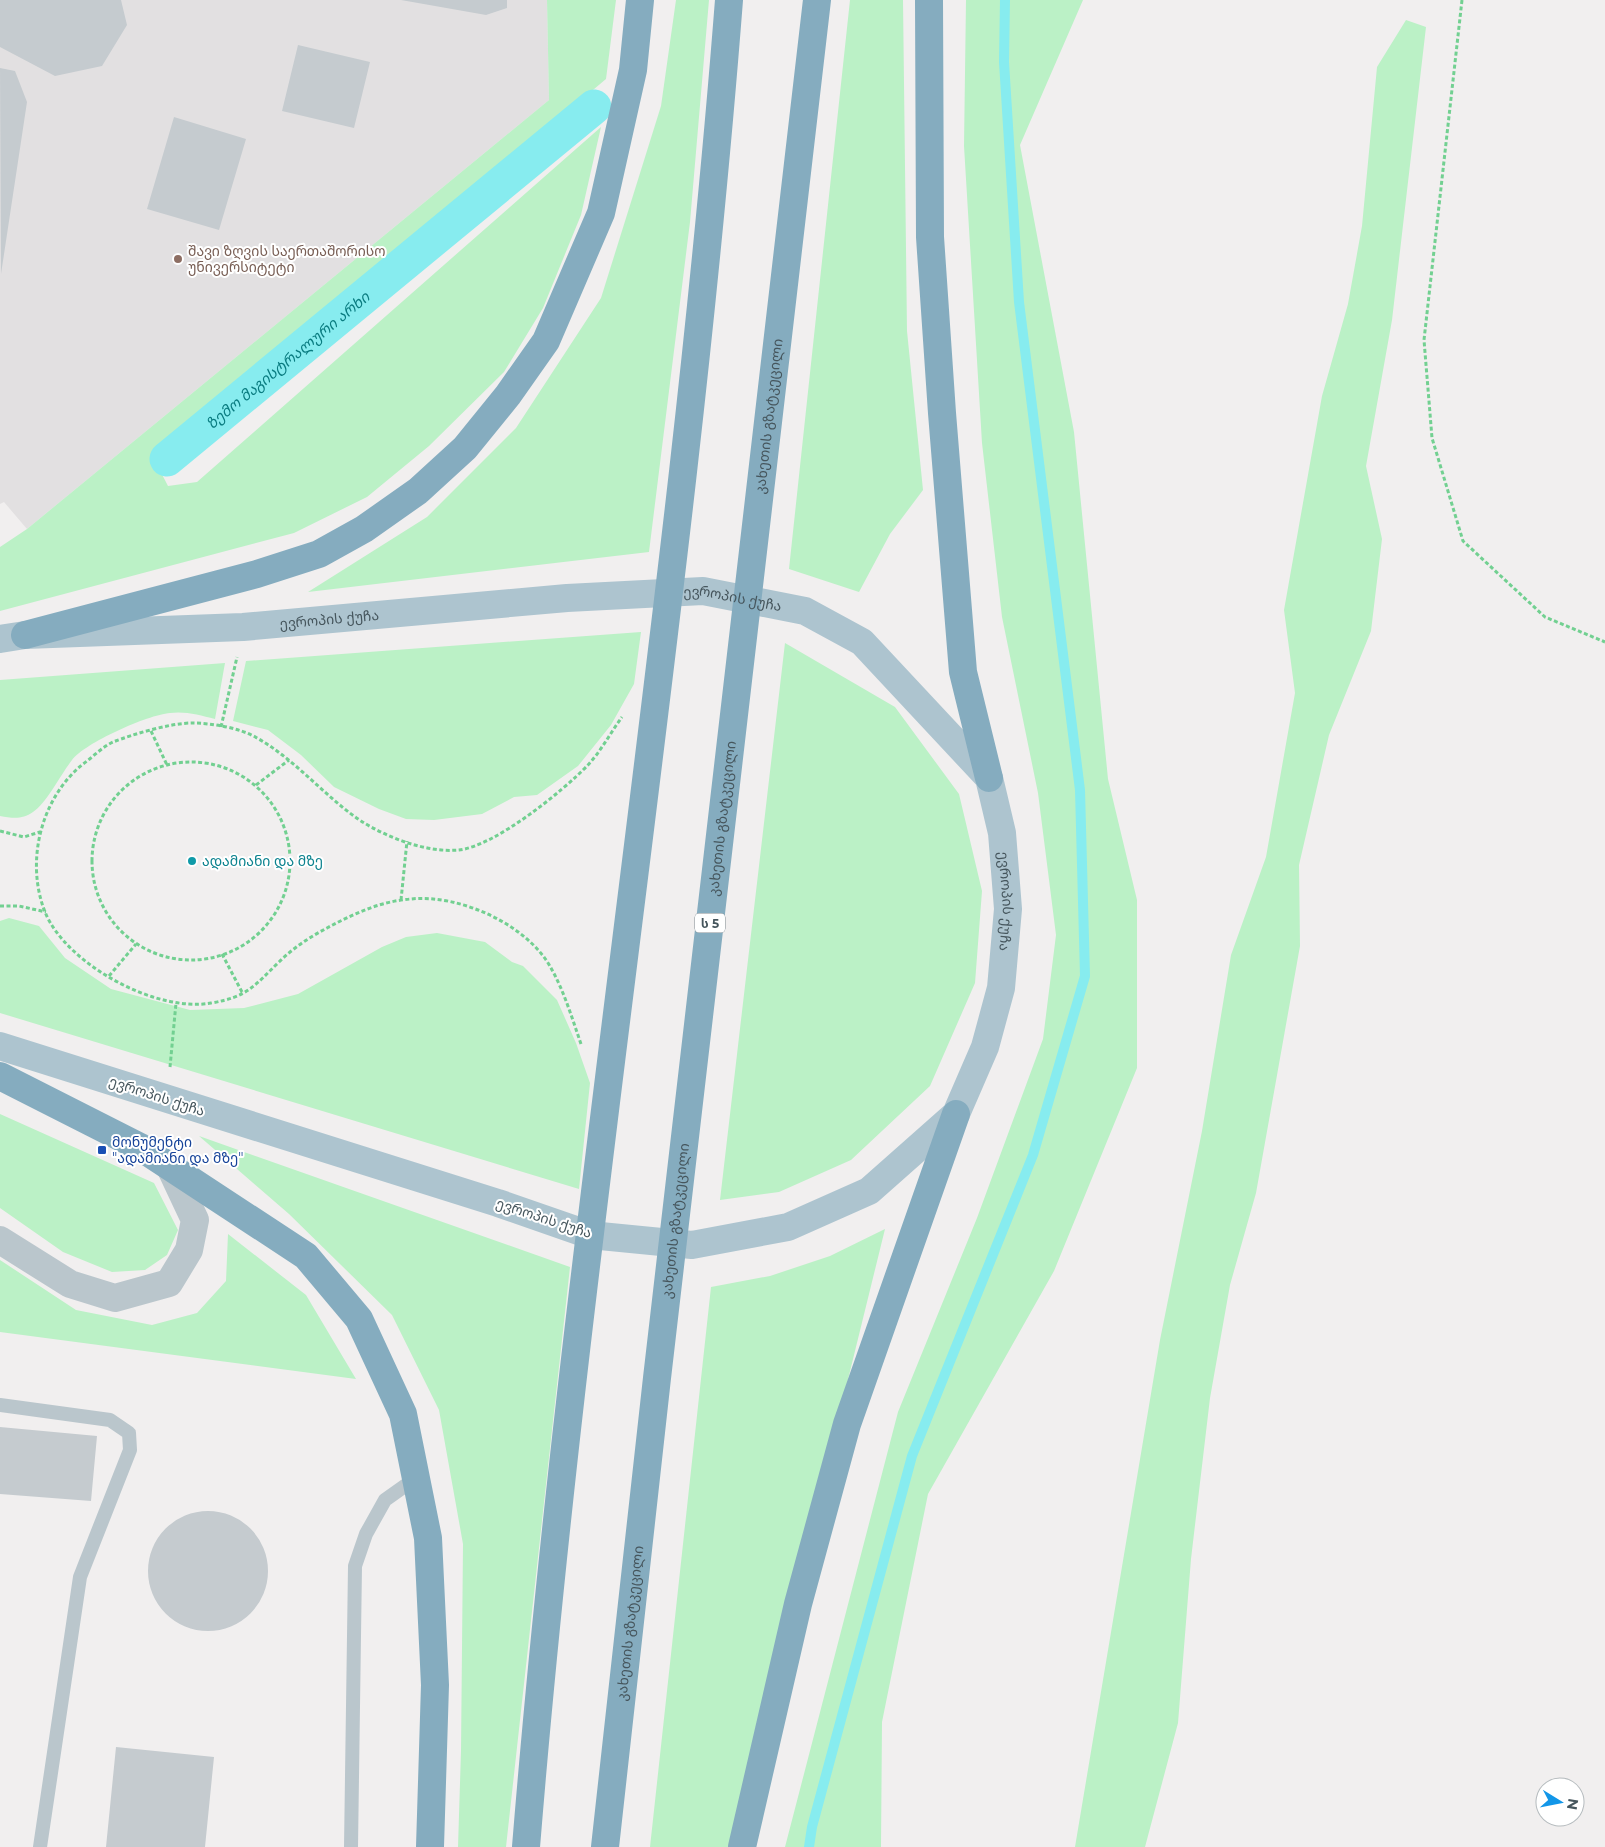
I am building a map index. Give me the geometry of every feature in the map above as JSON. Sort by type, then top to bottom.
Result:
[{"type":"highway","points":[[13,637],[257,574],[319,554],[364,529],[418,491],[465,448],[508,395],[546,341],[602,213],[633,70],[640,0]]},
{"type":"highway","points":[[526,1847],[571,1386],[604,1103],[647,786],[722,100],[729,0]]},
{"type":"highway","name":"კახეთის გზატკეცილი","points":[[606,1847],[657,1378],[818,0]]},
{"type":"highway","points":[[929,0],[930,237],[943,433],[963,672],[989,778]]},
{"type":"highway","points":[[0,1076],[140,1147],[306,1256],[359,1319],[403,1414],[428,1538],[435,1685],[430,1847]]},
{"type":"highway","points":[[742,1847],[798,1604],[847,1424],[956,1114]]},
{"type":"main road","name":"ევროპის ქუჩა","points":[[0,1046],[498,1203],[590,1235],[692,1245],[788,1227],[870,1191],[956,1114],[985,1047],[1001,988],[1008,909],[1002,833],[989,778],[862,642],[805,611],[703,591],[567,598],[243,627],[13,637]]},
{"type":"street","points":[[0,1240],[70,1284],[114,1298],[169,1283],[190,1250],[195,1220],[171,1169]]},
{"type":"lane","points":[[0,1405],[110,1420],[130,1433],[130,1450],[80,1578],[40,1847]]},
{"type":"lane","points":[[351,1847],[355,1566],[366,1534],[385,1500],[416,1478]]},
{"type":"path","points":[[1462,0],[1424,340],[1432,438],[1463,541],[1544,617],[1605,642]]},
{"type":"path","points":[[221,727],[243,627]]},
{"type":"path","points":[[582,1047],[549,965],[528,941],[511,926],[486,913],[449,902],[413,898],[401,900],[382,904],[340,921],[310,937],[279,962],[263,981],[243,994],[209,1004],[176,1002],[142,994],[109,976],[66,945],[46,912],[37,875],[38,840],[50,804],[70,775],[110,743],[152,730],[192,723],[221,727],[254,736],[289,760],[330,798],[363,822],[389,836],[435,850],[462,850],[500,836],[589,765],[624,714]]},
{"type":"path","points":[[152,730],[167,765]]},
{"type":"path","points":[[256,785],[289,760]]},
{"type":"path","points":[[198,762],[229,769],[256,785],[276,809],[288,838],[290,869],[282,903],[262,931],[234,951],[201,960],[167,958],[136,944],[111,920],[96,890],[92,855],[99,824],[115,798],[138,777],[167,765],[198,762]]},
{"type":"path","points":[[0,831],[24,837],[41,832]]},
{"type":"path","points":[[401,900],[407,841]]},
{"type":"path","points":[[0,906],[19,906],[46,912]]},
{"type":"path","points":[[109,976],[136,944]]},
{"type":"path","points":[[222,954],[243,994]]},
{"type":"path","points":[[167,1099],[176,1002]]},
{"type":"shaded area","name":"შავი ზღვის საერთაშორისო უნივერსიტეტი","points":[[0,0],[547,0],[549,100],[27,529],[4,502],[0,504]]},
{"type":"green space","points":[[547,0],[616,0],[606,79],[154,459],[168,486],[197,482],[601,127],[581,215],[543,308],[504,372],[429,446],[367,497],[294,533],[0,611],[0,547],[27,529],[549,100]]},
{"type":"green space","points":[[676,0],[709,0],[690,222],[649,552],[308,592],[427,517],[516,428],[601,298],[661,106]]},
{"type":"green space","points":[[850,0],[903,0],[907,331],[923,490],[890,534],[859,592],[789,569]]},
{"type":"green space","points":[[966,0],[1083,0],[1020,145],[1074,432],[1108,779],[1137,900],[1137,1068],[1054,1271],[928,1494],[882,1722],[881,1847],[785,1847],[898,1412],[977,1218],[1043,1039],[1056,935],[1038,793],[1002,617],[982,443],[964,146]]},
{"type":"green space","points":[[1406,20],[1426,27],[1392,320],[1366,466],[1382,539],[1371,631],[1329,735],[1299,865],[1300,946],[1256,1193],[1230,1285],[1210,1398],[1191,1559],[1178,1723],[1145,1847],[1075,1847],[1160,1340],[1202,1131],[1231,955],[1266,857],[1295,693],[1284,610],[1322,396],[1348,304],[1362,226],[1377,67]]},
{"type":"green space","points":[[641,632],[634,684],[611,725],[578,766],[537,795],[514,797],[482,814],[434,820],[406,819],[379,809],[334,787],[301,755],[268,730],[233,721],[246,661]]},
{"type":"green space","points":[[785,643],[895,707],[959,794],[982,891],[975,983],[930,1086],[851,1160],[779,1192],[720,1200]]},
{"type":"green space","points":[[225,663],[215,719],[187,713],[170,713],[132,724],[103,738],[79,753],[43,802],[29,815],[13,818],[0,816],[0,680]]},
{"type":"green space","points":[[9,918],[39,926],[65,958],[111,989],[190,1010],[244,1008],[298,994],[382,947],[406,937],[437,933],[485,942],[512,962],[523,966],[557,1000],[576,1043],[590,1083],[579,1189],[0,1013],[0,921]]},
{"type":"green space","points":[[0,1114],[154,1183],[178,1230],[167,1255],[145,1270],[112,1272],[63,1252],[0,1208]]},
{"type":"green space","points":[[199,1136],[570,1267],[506,1847],[458,1847],[463,1544],[439,1410],[392,1315],[289,1214]]},
{"type":"green space","points":[[885,1229],[839,1416],[757,1722],[730,1847],[650,1847],[711,1287],[770,1276],[830,1256]]},
{"type":"green space","points":[[228,1234],[306,1295],[356,1379],[0,1332],[0,1260],[76,1310],[152,1325],[197,1313],[226,1281]]},
{"type":"building","points":[[0,0],[121,0],[127,25],[102,66],[55,76],[0,47]]},
{"type":"building","points":[[401,0],[507,0],[507,8],[486,15]]},
{"type":"building","points":[[298,45],[370,62],[354,128],[282,111]]},
{"type":"building","points":[[0,68],[15,71],[27,102],[1,274]]},
{"type":"building","points":[[174,117],[246,139],[219,230],[147,209]]},
{"type":"building","points":[[0,1427],[97,1436],[91,1501],[0,1494]]},
{"type":"building","points":[[208,1511],[231,1515],[251,1528],[264,1548],[268,1571],[264,1594],[251,1614],[231,1627],[208,1631],[185,1627],[165,1614],[152,1594],[148,1571],[152,1548],[165,1528],[185,1515]]},
{"type":"building","points":[[116,1747],[214,1757],[205,1847],[106,1847]]},
{"type":"waterway","points":[[809,1847],[812,1827],[912,1456],[1033,1155],[1085,976],[1080,790],[1019,302],[1004,62],[1005,0]]},
{"type":"waterway","name":"ზემო მაგისტრალური არხი","points":[[167,459],[594,107]]},
{"type":"place","name":"შავი ზღვის საერთაშორისო უნივერსიტეტი","points":[[178,259]]},
{"type":"place","name":"ადამიანი და მზე","points":[[192,861]]},
{"type":"place","name":"მონუმენტი \"ადამიანი და მზე\"","points":[[102,1150]]}]
